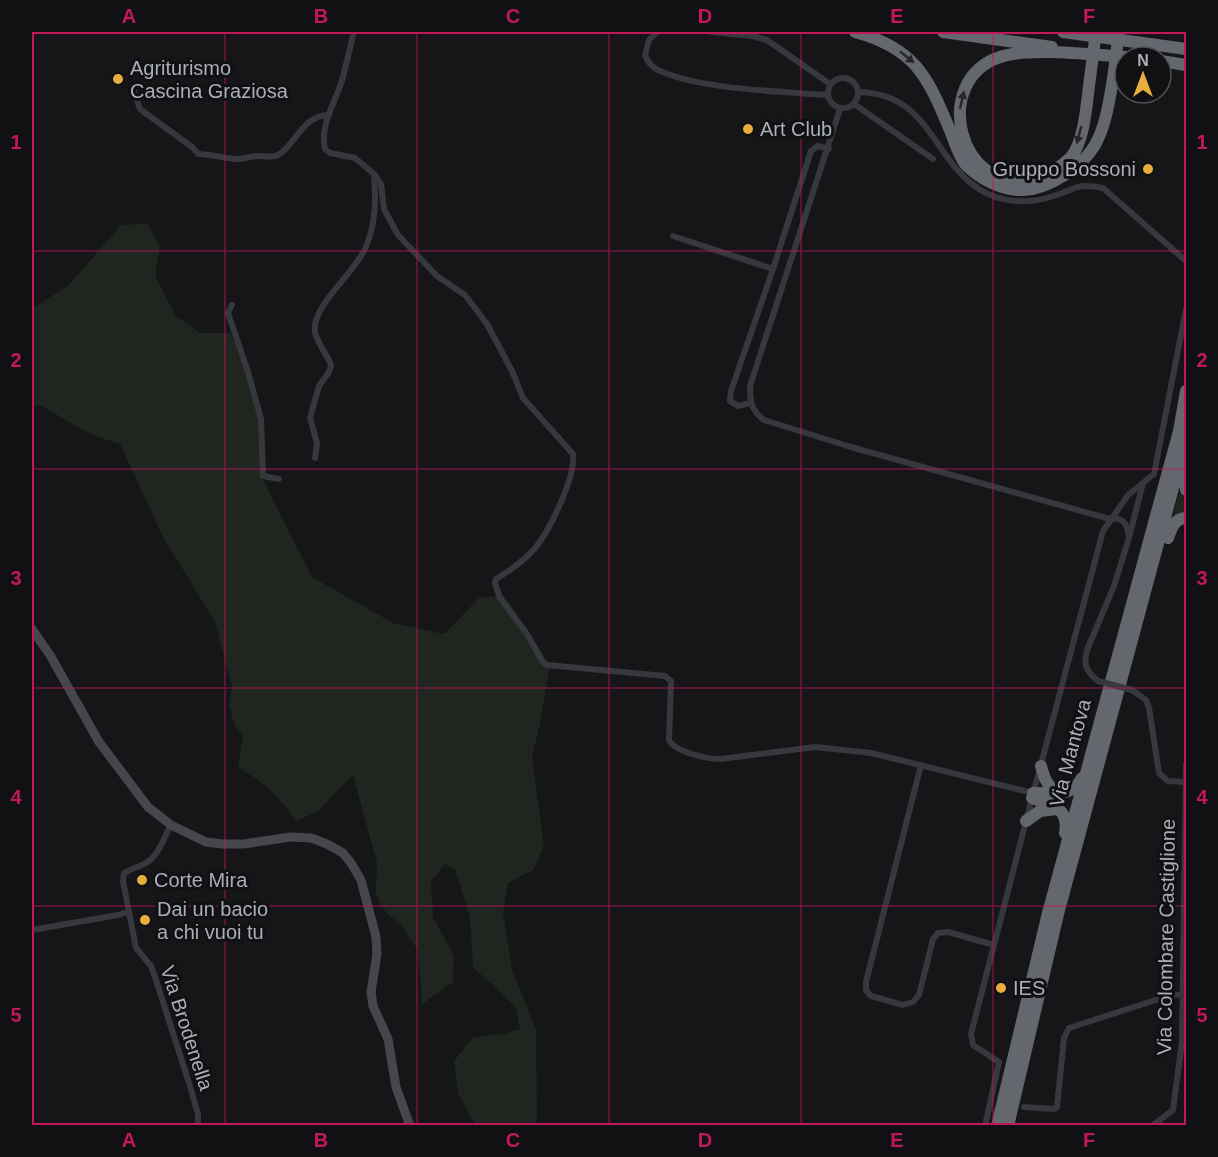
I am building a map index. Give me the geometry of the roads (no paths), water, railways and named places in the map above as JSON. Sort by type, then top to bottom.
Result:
[{"type":"highway","points":[[855,32],[890,44],[916,64],[933,89],[964,163],[981,177],[1001,186],[1024,190],[1044,185],[1068,172],[1094,148],[1108,110],[1119,32]]},
{"type":"highway","points":[[943,32],[1113,55]]},
{"type":"highway","points":[[1063,32],[1186,49]]},
{"type":"highway","points":[[1096,32],[1093,55],[1090,78],[1079,141],[1071,156],[1045,176],[1027,180],[1005,179],[986,170],[971,155],[960,127],[960,103],[970,80],[985,64],[997,57],[1023,52],[1093,55],[1113,56]]},
{"type":"highway","name":"Via Mantova","points":[[997,1125],[1048,913],[1179,431],[1186,392]]},
{"type":"highway","name":"Via Mantova","points":[[1008,1125],[1058,914],[1186,440]]},
{"type":"highway","points":[[1186,471],[1186,490]]},
{"type":"highway","points":[[1149,580],[1163,552],[1172,526],[1177,520],[1186,518]]},
{"type":"highway","points":[[1041,766],[1050,788],[1063,794],[1072,791],[1078,785],[1085,772]]},
{"type":"highway","points":[[1032,795],[1057,792]]},
{"type":"highway","points":[[1032,795],[1058,809],[1066,818],[1063,857]]},
{"type":"highway","points":[[1026,821],[1040,811],[1058,809]]},
{"type":"street","points":[[354,32],[342,80],[329,115],[325,149],[330,153],[355,158],[374,174],[381,184],[384,209],[398,235],[437,276],[465,295],[487,324],[513,371],[523,398],[573,454],[575,465],[543,538],[513,569],[496,579],[495,583],[501,598],[527,634],[542,661],[547,665],[669,678],[669,740],[675,747],[708,759],[815,747],[872,753],[1032,795]]},
{"type":"street","points":[[657,32],[648,40],[645,55],[652,66],[660,71],[703,83],[827,95]]},
{"type":"street","points":[[712,32],[767,40],[830,84]]},
{"type":"street","points":[[840,109],[832,104],[827,95],[830,84],[834,80],[845,78],[854,82],[858,92],[854,104]]},
{"type":"street","points":[[133,89],[140,109],[192,147],[198,154],[237,159],[279,155],[298,132],[312,120],[322,115],[329,115]]},
{"type":"street","points":[[858,92],[873,92],[885,96],[919,118],[963,176],[980,190],[1004,200],[1027,202],[1051,197],[1074,187],[1086,185],[1103,188],[1186,261]]},
{"type":"street","points":[[840,109],[854,104]]},
{"type":"street","points":[[854,104],[933,159]]},
{"type":"street","points":[[840,109],[829,149],[750,386],[750,402],[755,413],[764,420],[851,447],[1110,519],[1120,519],[1126,524],[1129,538]]},
{"type":"street","points":[[750,402],[738,406],[730,401],[731,391],[811,151],[818,146],[829,149]]},
{"type":"street","points":[[315,458],[317,443],[310,418],[319,386],[331,365],[315,332],[316,319],[329,297],[360,260],[366,248],[376,206],[374,174]]},
{"type":"street","points":[[673,236],[773,269]]},
{"type":"street","points":[[232,305],[228,313],[261,419],[263,476],[279,479]]},
{"type":"street","points":[[985,1125],[999,1062],[979,1050],[971,1042],[971,1038],[1032,795],[1103,531],[1131,492],[1154,474],[1186,309]]},
{"type":"street","points":[[1144,483],[1114,586],[1084,661],[1085,667],[1098,681],[1132,690],[1146,700],[1159,773],[1168,781],[1186,782]]},
{"type":"street","points":[[1131,492],[1136,502],[1136,512]]},
{"type":"street","points":[[32,629],[50,655],[99,742],[148,807],[171,825],[206,842],[222,844],[244,844],[283,837],[311,838],[343,853],[351,862],[361,880],[376,937],[377,954],[371,992],[373,1006],[388,1039],[396,1087],[410,1125]]},
{"type":"street","points":[[921,765],[866,982],[866,990],[871,996],[903,1005],[914,1002],[919,995],[933,939],[938,933],[948,932],[994,945]]},
{"type":"street","name":"Via Colombare Castiglione","points":[[1152,1125],[1173,1110],[1182,1057],[1186,765]]},
{"type":"street","name":"Via Brodenella","points":[[171,825],[159,851],[152,859],[124,873],[136,948],[151,966],[189,1083],[198,1114],[198,1125]]},
{"type":"street","points":[[32,930],[118,915],[129,911]]},
{"type":"street","points":[[1024,1107],[1054,1109],[1057,1107],[1064,1038],[1069,1028],[1171,995],[1183,994]]},
{"type":"place","name":"Agriturismo Cascina Graziosa","points":[[118,79]]},
{"type":"place","name":"Art Club","points":[[748,129]]},
{"type":"place","name":"Gruppo Bossoni","points":[[1148,169]]},
{"type":"place","name":"Corte Mira","points":[[142,880]]},
{"type":"place","name":"Dai un bacio a chi vuoi tu","points":[[145,920]]},
{"type":"place","name":"IES","points":[[1001,988]]}]
